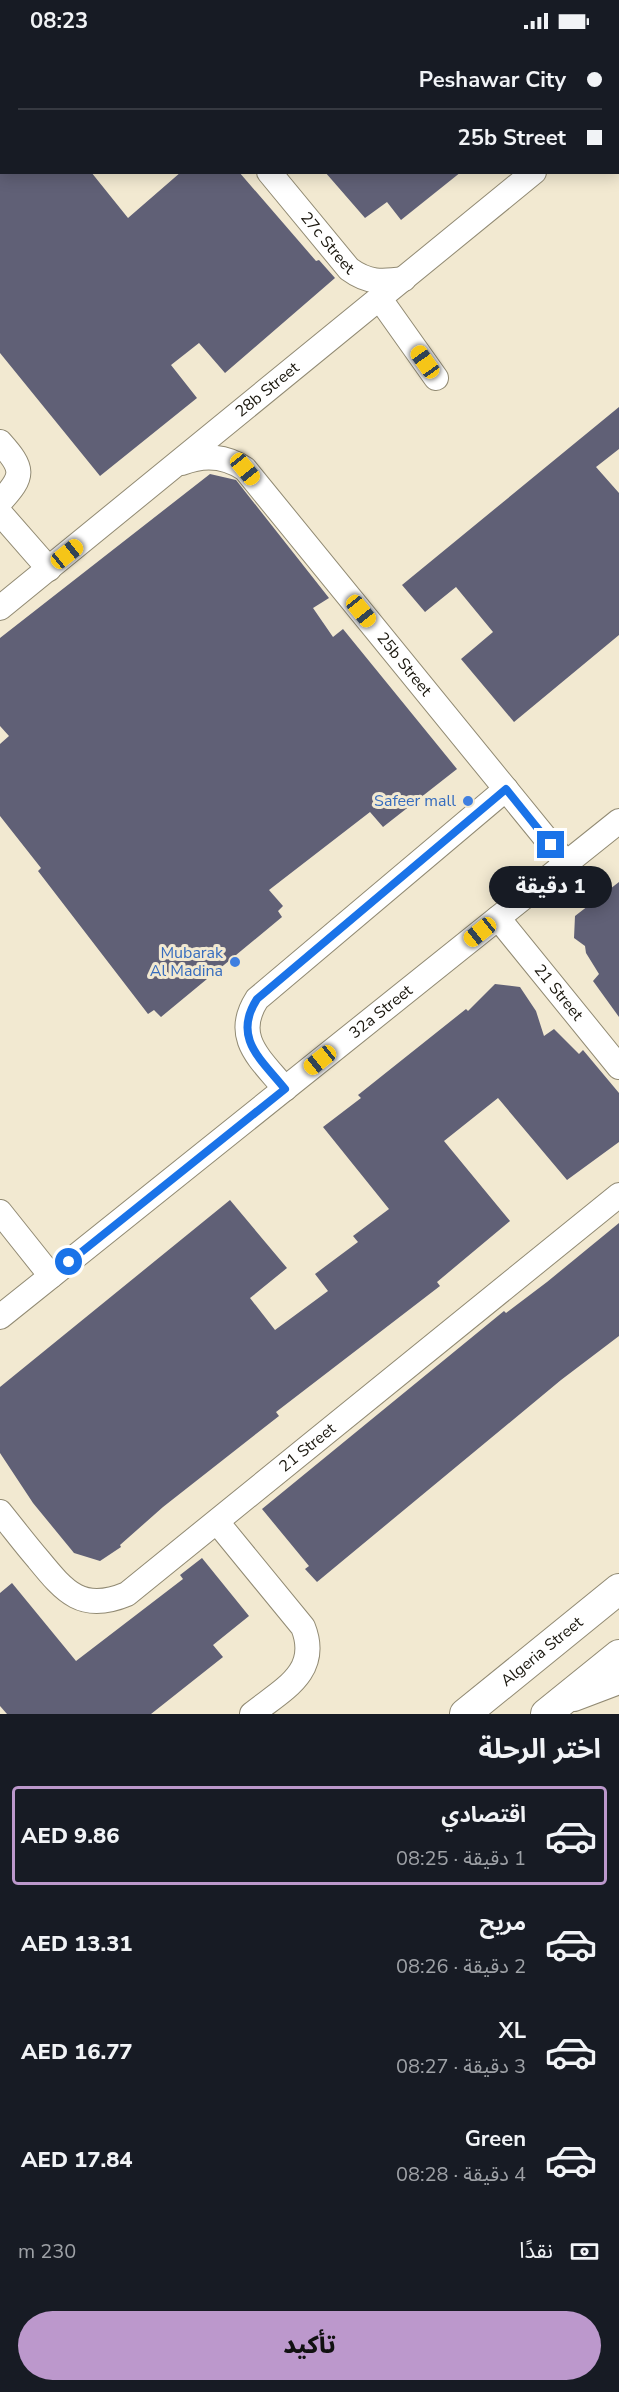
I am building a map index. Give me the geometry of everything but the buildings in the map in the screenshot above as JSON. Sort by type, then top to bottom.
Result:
[{"type":"main road","name":"Algeria Street","points":[[465,1714],[619,1590]]},
{"type":"main road","points":[[550,1710],[619,1655]]},
{"type":"street","name":"27c Street","points":[[271,174],[349,269],[367,280],[378,282],[404,279]]},
{"type":"street","name":"28b Street","points":[[0,608],[532,174]]},
{"type":"street","points":[[380,299],[436,378]]},
{"type":"street","points":[[0,442],[19,463],[20,475],[14,487],[0,502]]},
{"type":"street","name":"25b Street","points":[[175,467],[200,458],[213,457],[226,459],[245,469],[566,863]]},
{"type":"street","points":[[0,513],[49,568]]},
{"type":"street","points":[[285,1089],[249,1044],[246,1028],[249,1012],[257,999],[506,789]]},
{"type":"street","name":"32a Street","points":[[0,1317],[619,821]]},
{"type":"street","name":"21 Street","points":[[498,918],[619,1067]]},
{"type":"street","name":"21 Street","points":[[0,1512],[66,1592],[84,1601],[116,1599],[137,1588],[619,1195]]},
{"type":"street","points":[[0,1212],[51,1275]]},
{"type":"street","points":[[217,1522],[303,1627],[308,1646],[304,1668],[297,1678],[252,1714]]},
{"type":"street","points":[[550,1710],[619,1682]]},
{"type":"place","name":"Safeer mall","points":[[468,801]]},
{"type":"place","name":"Mubarak Al Madina","points":[[235,962]]},
{"type":"route","points":[[69,1262],[285,1089],[249,1044],[246,1028],[249,1012],[257,999],[506,789],[551,845]]}]
